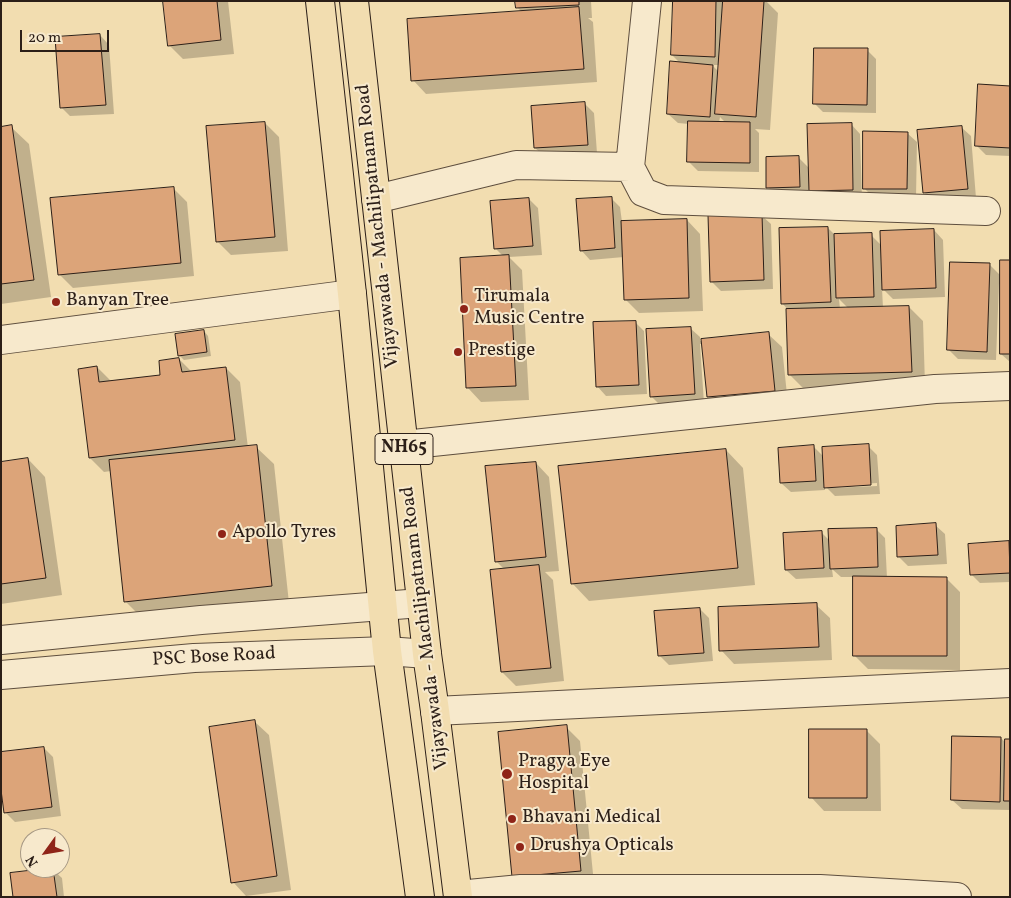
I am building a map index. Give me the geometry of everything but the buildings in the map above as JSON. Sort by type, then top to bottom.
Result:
[{"type":"highway","name":"Vijayawada - Machilipatnam Road","points":[[320,1],[352,294],[382,607],[420,897]]},
{"type":"highway","name":"Vijayawada - Machilipatnam Road","points":[[354,1],[426,654],[458,896]]},
{"type":"street","points":[[647,1],[630,167],[643,192],[664,200],[986,212]]},
{"type":"street","points":[[376,200],[516,165],[630,167]]},
{"type":"street","points":[[1,340],[352,294]]},
{"type":"street","points":[[404,445],[935,389],[1010,386]]},
{"type":"street","name":"PSC Bose Road","points":[[1,640],[201,620],[421,603]]},
{"type":"street","name":"PSC Bose Road","points":[[1,675],[194,658],[387,651],[426,654]]},
{"type":"street","points":[[435,711],[1010,683]]},
{"type":"street","points":[[458,896],[520,889],[820,889],[956,897]]},
{"type":"place","name":"Banyan Tree","points":[[56,302]]},
{"type":"place","name":"Tirumala Music Centre","points":[[464,309]]},
{"type":"place","name":"Prestige","points":[[458,352]]},
{"type":"place","name":"Apollo Tyres","points":[[222,534]]},
{"type":"place","name":"Pragya Eye Hospital","points":[[507,774]]},
{"type":"place","name":"Bhavani Medical","points":[[512,819]]},
{"type":"place","name":"Drushya Opticals","points":[[520,847]]}]
